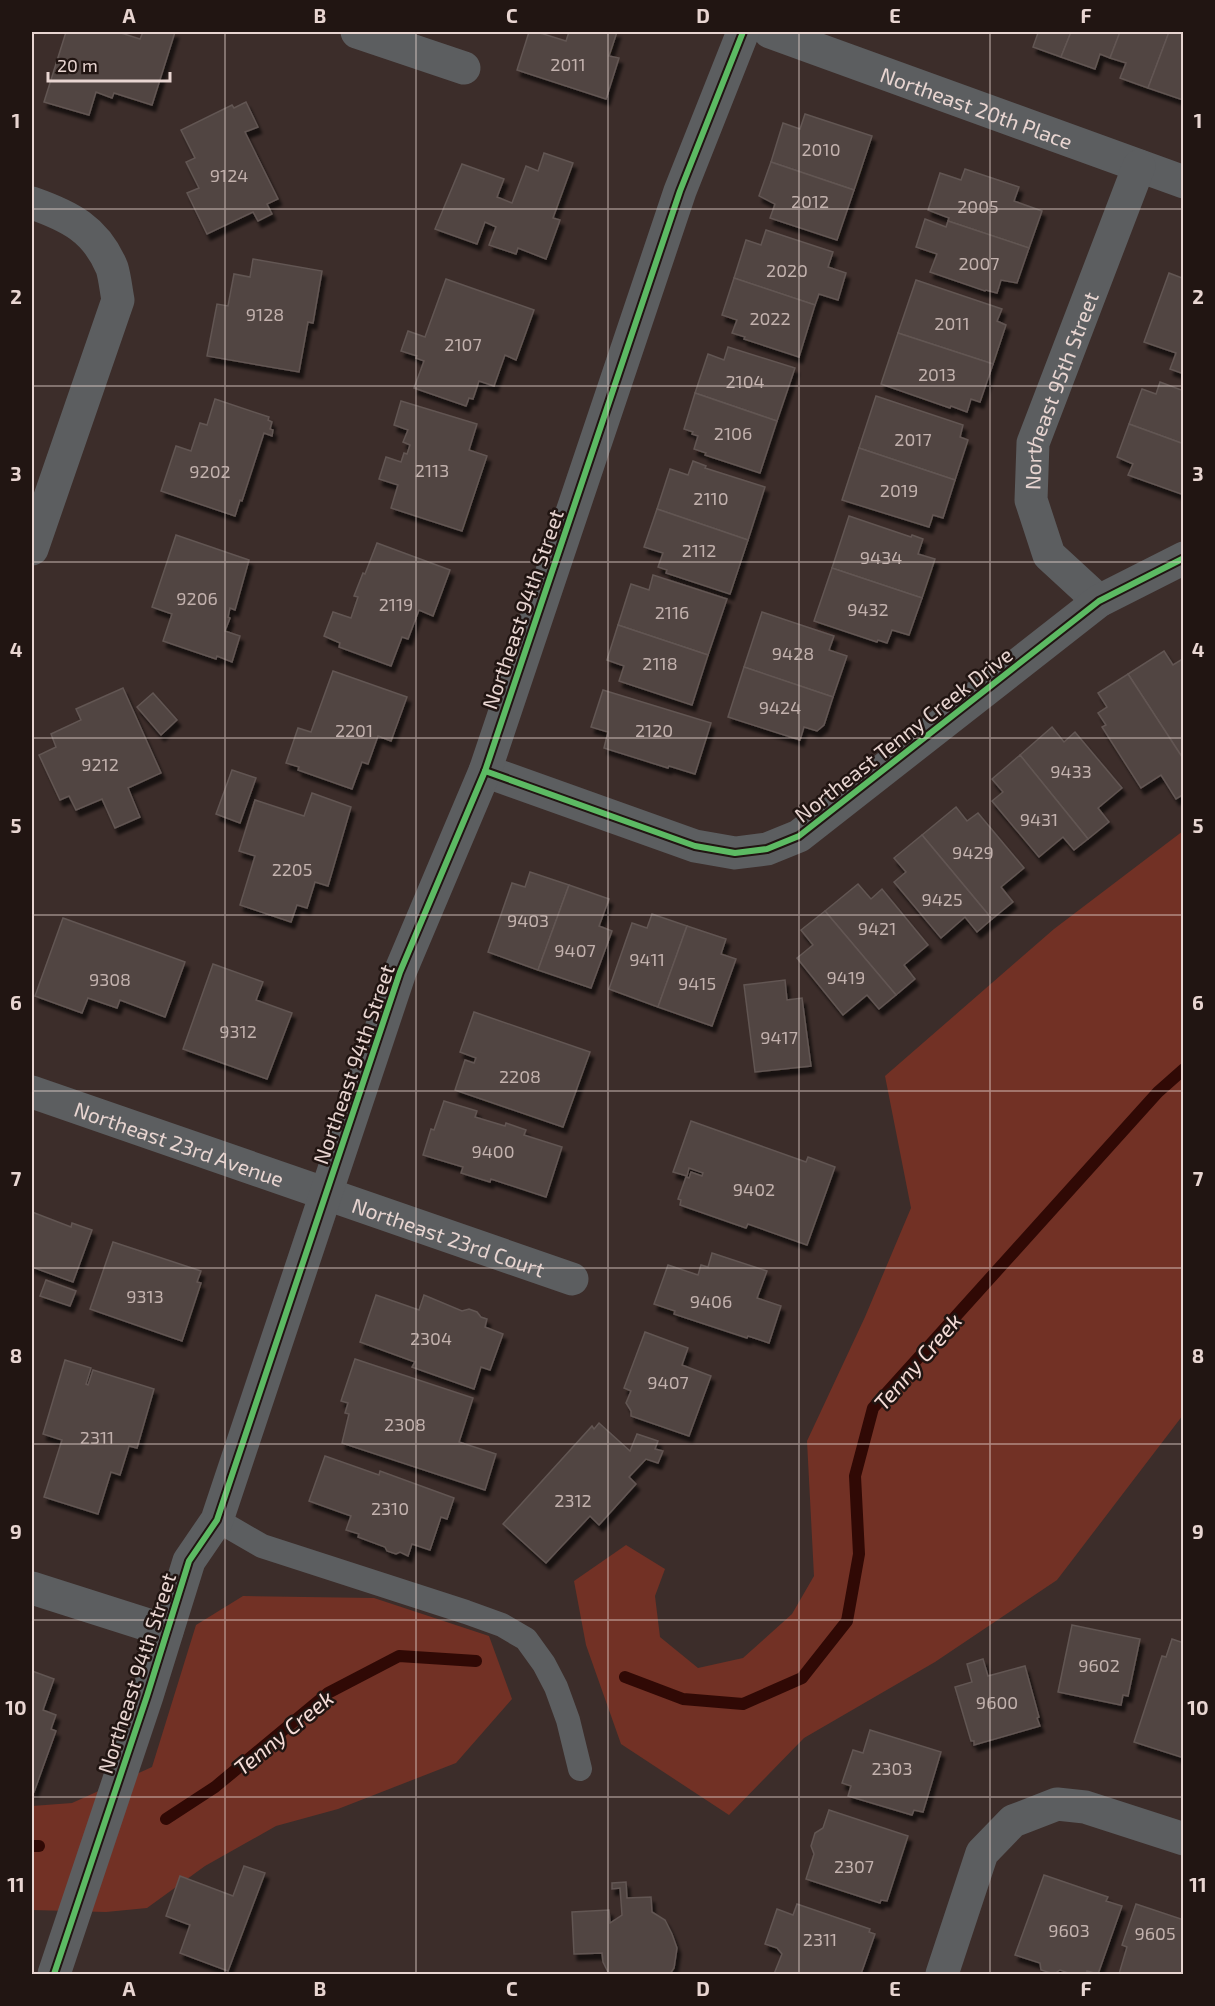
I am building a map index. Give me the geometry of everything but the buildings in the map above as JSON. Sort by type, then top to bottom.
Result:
[{"type":"street","points":[[357,32],[464,68]]},
{"type":"street","name":"Northeast 94th Street","points":[[54,1974],[189,1561],[217,1520],[400,972],[485,771],[680,191],[743,32]]},
{"type":"street","name":"Northeast 20th Place","points":[[770,32],[1184,182]]},
{"type":"street","name":"Northeast 95th Street","points":[[1099,601],[1049,555],[1031,500],[1033,443],[1139,166]]},
{"type":"street","points":[[32,203],[65,215],[95,237],[112,269],[118,300],[32,549]]},
{"type":"street","name":"Northeast Tenny Creek Drive","points":[[485,771],[695,846],[735,853],[767,849],[799,836],[1099,601],[1184,558]]},
{"type":"street","name":"Northeast 23rd Avenue","points":[[32,1092],[326,1193]]},
{"type":"street","name":"Northeast 23rd Court","points":[[326,1193],[572,1279]]},
{"type":"street","points":[[32,1588],[167,1631]]},
{"type":"street","points":[[942,1974],[982,1853],[1013,1821],[1057,1804],[1084,1807],[1184,1839]]},
{"type":"lane","points":[[217,1520],[262,1546],[475,1615],[502,1625],[526,1640],[544,1664],[556,1687],[568,1720],[580,1769]]},
{"type":"shaded area","points":[[1183,831],[1183,1415],[1057,1580],[935,1662],[804,1738],[729,1815],[621,1744],[586,1645],[574,1581],[626,1545],[665,1569],[655,1596],[660,1637],[698,1668],[743,1658],[792,1614],[814,1576],[807,1441],[865,1317],[911,1208],[885,1076],[1054,929]]},
{"type":"shaded area","points":[[243,1596],[374,1598],[489,1636],[512,1699],[456,1763],[338,1809],[276,1826],[205,1866],[147,1908],[106,1912],[32,1910],[32,1806],[72,1803],[152,1767],[196,1625]]},
{"type":"waterway","name":"Tenny Creek","points":[[625,1677],[683,1699],[743,1704],[802,1678],[847,1621],[859,1554],[855,1476],[873,1408],[1158,1092],[1184,1069]]},
{"type":"waterway","name":"Tenny Creek","points":[[166,1819],[215,1787],[328,1693],[399,1656],[476,1661]]},
{"type":"waterway","name":"Tenny Creek","points":[[32,1846],[39,1846]]},
{"type":"cycle path","points":[[54,1974],[147,1696],[189,1561],[217,1520],[400,972],[485,771],[680,191],[743,32]]},
{"type":"cycle path","points":[[485,771],[695,846],[735,853],[767,849],[799,836],[1099,601],[1184,558]]}]
